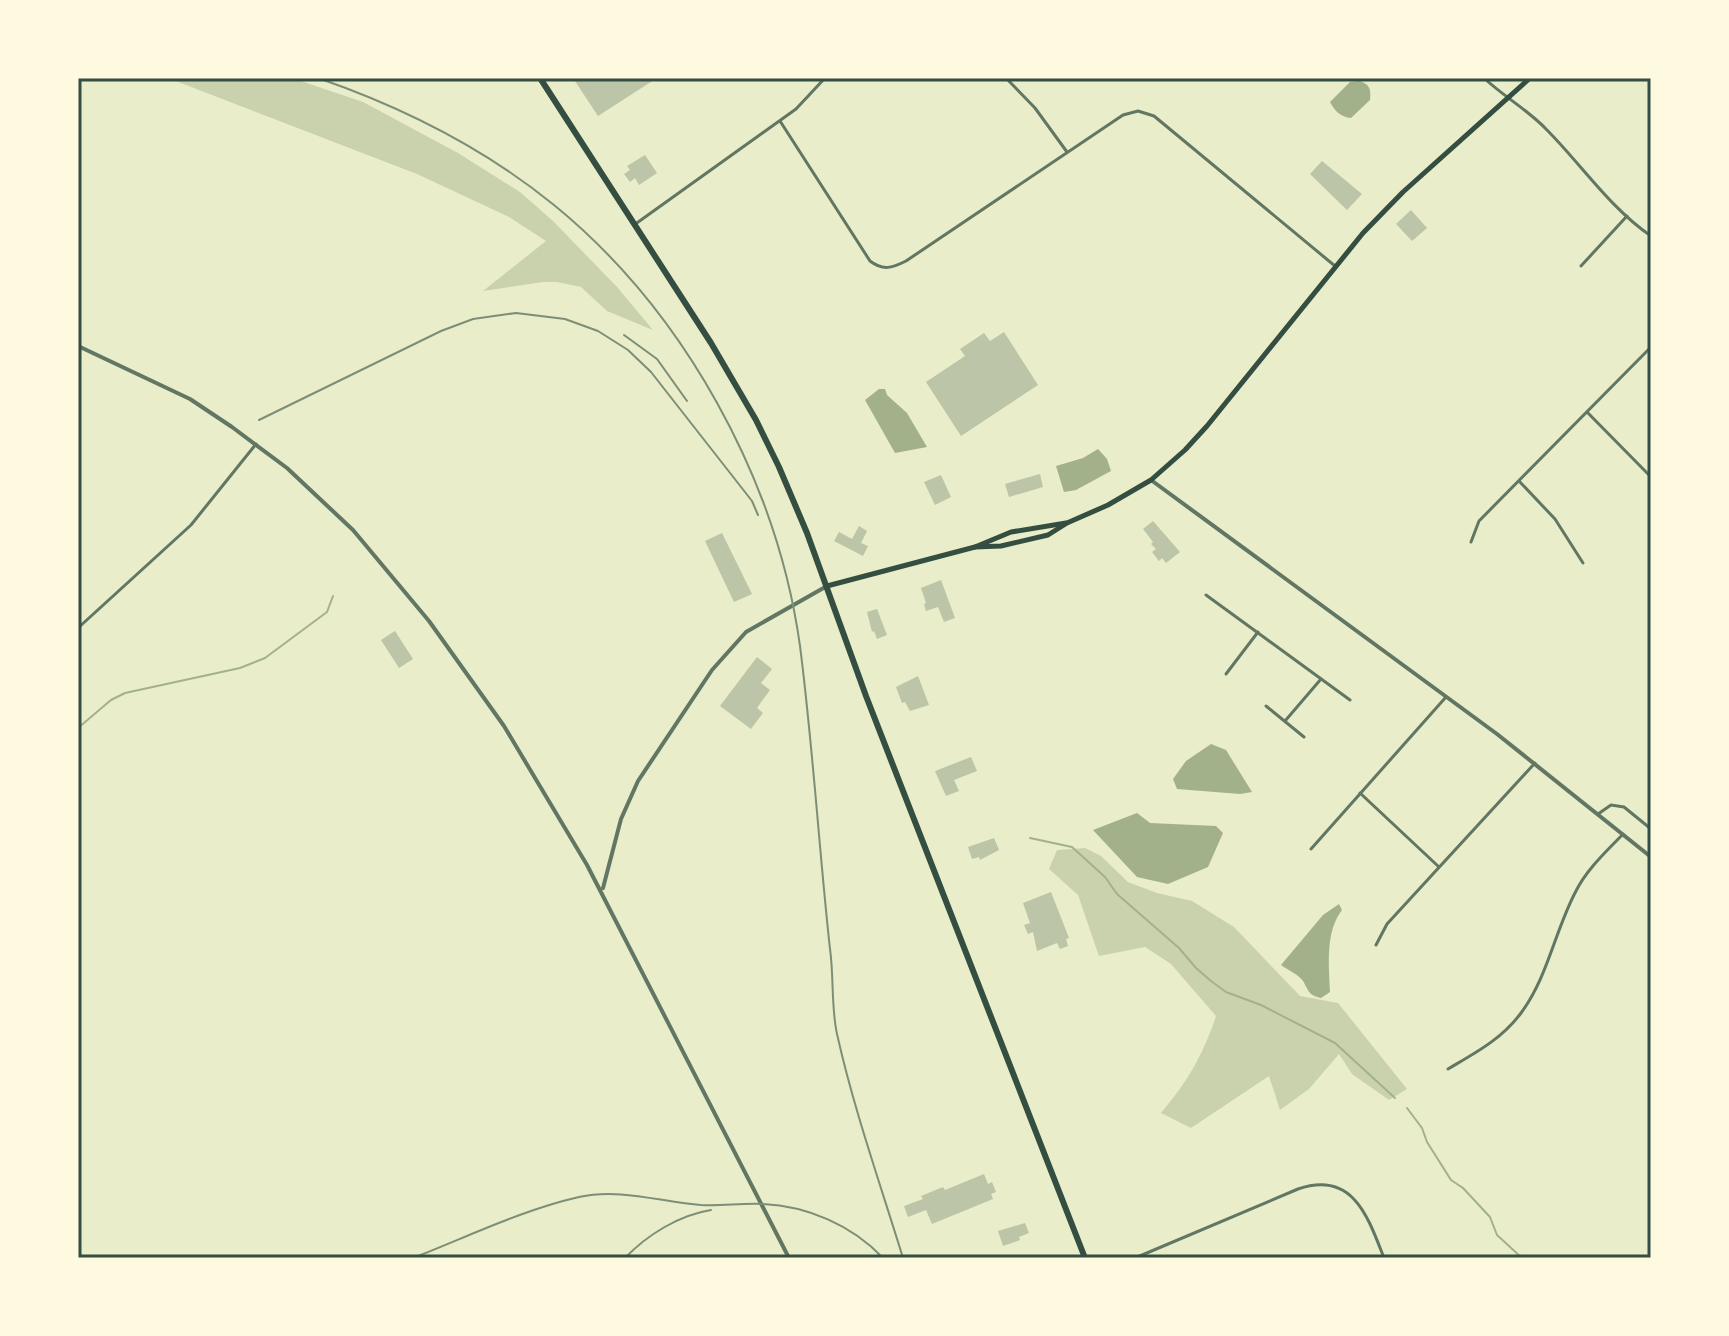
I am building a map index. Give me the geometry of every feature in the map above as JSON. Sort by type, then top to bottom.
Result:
[{"type":"main road","points":[[540,78],[700,324],[756,420],[798,511],[866,696],[1085,1258]]},
{"type":"main road","points":[[975,547],[1001,546],[1048,535],[1151,480],[1202,432],[1335,266],[1403,192],[1530,78]]},
{"type":"main road","points":[[827,586],[975,547],[1011,532],[1067,523]]},
{"type":"street","points":[[634,225],[780,121],[809,97],[825,78]]},
{"type":"street","points":[[1006,78],[1035,108],[1067,153]]},
{"type":"street","points":[[1484,78],[1544,127],[1627,216],[1651,236]]},
{"type":"street","points":[[780,121],[870,261],[884,268],[906,261],[1128,112],[1138,111],[1151,114],[1335,266]]},
{"type":"street","points":[[1581,266],[1627,216]]},
{"type":"street","points":[[78,346],[190,399],[287,468],[353,530],[429,621],[504,726],[602,890],[789,1258]]},
{"type":"street","points":[[1471,542],[1479,521],[1651,347]]},
{"type":"street","points":[[1587,412],[1651,477]]},
{"type":"street","points":[[78,628],[173,543],[256,444]]},
{"type":"street","points":[[1151,480],[1535,763],[1651,857]]},
{"type":"street","points":[[1519,481],[1555,519],[1583,563]]},
{"type":"street","points":[[602,890],[621,819],[632,793],[657,750],[712,670],[746,632],[827,586]]},
{"type":"street","points":[[1206,595],[1350,700]]},
{"type":"street","points":[[1226,674],[1258,632]]},
{"type":"street","points":[[1285,721],[1321,679]]},
{"type":"street","points":[[1311,849],[1446,697]]},
{"type":"street","points":[[1266,706],[1304,737]]},
{"type":"street","points":[[1376,945],[1387,924],[1535,763]]},
{"type":"street","points":[[1360,793],[1440,867]]},
{"type":"street","points":[[1598,814],[1611,805],[1624,807],[1651,829]]},
{"type":"street","points":[[1448,1069],[1494,1041],[1522,1012],[1536,989],[1577,888],[1623,834]]},
{"type":"street","points":[[1135,1258],[1298,1189],[1317,1185],[1340,1189],[1359,1203],[1384,1258]]},
{"type":"shaded area","points":[[168,78],[292,78],[363,102],[458,153],[520,192],[617,287],[653,330],[607,311],[581,287],[543,282],[483,291],[546,241],[509,217],[417,174]]},
{"type":"shaded area","points":[[1360,81],[1369,88],[1370,100],[1351,118],[1341,115],[1330,102],[1350,82]]},
{"type":"shaded area","points":[[879,389],[885,389],[887,395],[907,413],[927,447],[895,453],[865,400]]},
{"type":"shaded area","points":[[1098,449],[1107,459],[1111,471],[1076,490],[1064,492],[1056,466],[1083,458]]},
{"type":"shaded area","points":[[1211,744],[1226,750],[1252,792],[1240,794],[1177,789],[1173,779],[1186,761]]},
{"type":"shaded area","points":[[1137,813],[1150,823],[1216,826],[1223,833],[1208,867],[1168,884],[1137,877],[1093,830]]},
{"type":"shaded area","points":[[1085,848],[1101,856],[1128,882],[1192,901],[1234,927],[1300,996],[1338,1003],[1407,1089],[1389,1100],[1352,1074],[1339,1054],[1309,1089],[1280,1110],[1269,1076],[1191,1128],[1161,1113],[1194,1067],[1216,1016],[1171,964],[1145,947],[1099,956],[1078,895],[1049,869],[1057,850]]},
{"type":"shaded area","points":[[1339,904],[1342,910],[1333,928],[1329,949],[1330,992],[1321,998],[1311,994],[1301,979],[1281,965],[1323,915]]},
{"type":"building","points":[[573,78],[657,78],[598,116]]},
{"type":"building","points":[[645,155],[657,173],[639,185],[635,178],[630,182],[624,174],[630,170],[627,166]]},
{"type":"building","points":[[1322,161],[1362,194],[1347,210],[1310,174]]},
{"type":"building","points":[[1411,210],[1427,228],[1412,241],[1396,224]]},
{"type":"building","points":[[1004,332],[1038,385],[961,436],[926,382],[965,356],[960,349],[984,333],[990,341]]},
{"type":"building","points":[[1040,474],[1043,487],[1009,497],[1005,484]]},
{"type":"building","points":[[941,475],[951,497],[935,505],[924,482]]},
{"type":"building","points":[[1153,521],[1180,552],[1166,563],[1162,558],[1159,561],[1152,552],[1156,549],[1143,529]]},
{"type":"building","points":[[859,526],[867,531],[861,543],[868,546],[863,556],[834,541],[839,532],[852,539]]},
{"type":"building","points":[[722,533],[752,594],[734,602],[705,541]]},
{"type":"building","points":[[941,580],[955,618],[944,622],[938,607],[926,611],[921,588]]},
{"type":"building","points":[[877,609],[887,635],[877,639],[867,612]]},
{"type":"building","points":[[395,631],[413,659],[399,668],[381,640]]},
{"type":"building","points":[[757,657],[772,669],[761,683],[770,690],[757,708],[763,713],[751,729],[720,706]]},
{"type":"building","points":[[918,676],[929,705],[910,711],[905,702],[902,703],[896,687]]},
{"type":"building","points":[[971,757],[977,771],[954,780],[959,791],[946,796],[935,771]]},
{"type":"building","points":[[994,838],[999,850],[980,860],[979,857],[972,859],[968,847]]},
{"type":"building","points":[[1051,892],[1069,938],[1066,939],[1068,946],[1060,949],[1057,943],[1037,951],[1033,932],[1028,934],[1024,925],[1030,923],[1023,903]]},
{"type":"building","points":[[984,1174],[996,1192],[991,1194],[993,1199],[932,1224],[926,1210],[908,1217],[904,1206],[923,1199],[921,1196]]},
{"type":"building","points":[[1025,1223],[1029,1233],[1003,1246],[998,1231]]},
{"type":"waterway","points":[[78,728],[111,700],[125,693],[240,668],[265,658],[327,612],[333,596]]},
{"type":"waterway","points":[[1030,838],[1072,847],[1105,877],[1117,894],[1179,948],[1211,981],[1226,992],[1261,1005],[1335,1043],[1395,1098]]},
{"type":"waterway","points":[[1407,1108],[1451,1180],[1463,1188],[1490,1217],[1497,1235],[1522,1258]]},
{"type":"railway","points":[[318,78],[380,102],[471,147],[554,205],[601,248],[644,295],[683,347],[717,403],[746,461],[770,522],[788,584],[800,646],[837,1034],[859,1118],[903,1258]]},
{"type":"railway","points":[[259,420],[441,331],[473,319],[516,313],[565,319],[598,331],[628,350],[651,372],[752,501],[758,515]]},
{"type":"railway","points":[[624,335],[657,359],[687,401]]},
{"type":"railway","points":[[413,1258],[537,1209],[579,1197],[610,1194],[701,1205],[763,1204],[796,1209],[843,1227],[883,1258]]},
{"type":"railway","points":[[625,1258],[664,1227],[687,1216],[711,1210]]}]
